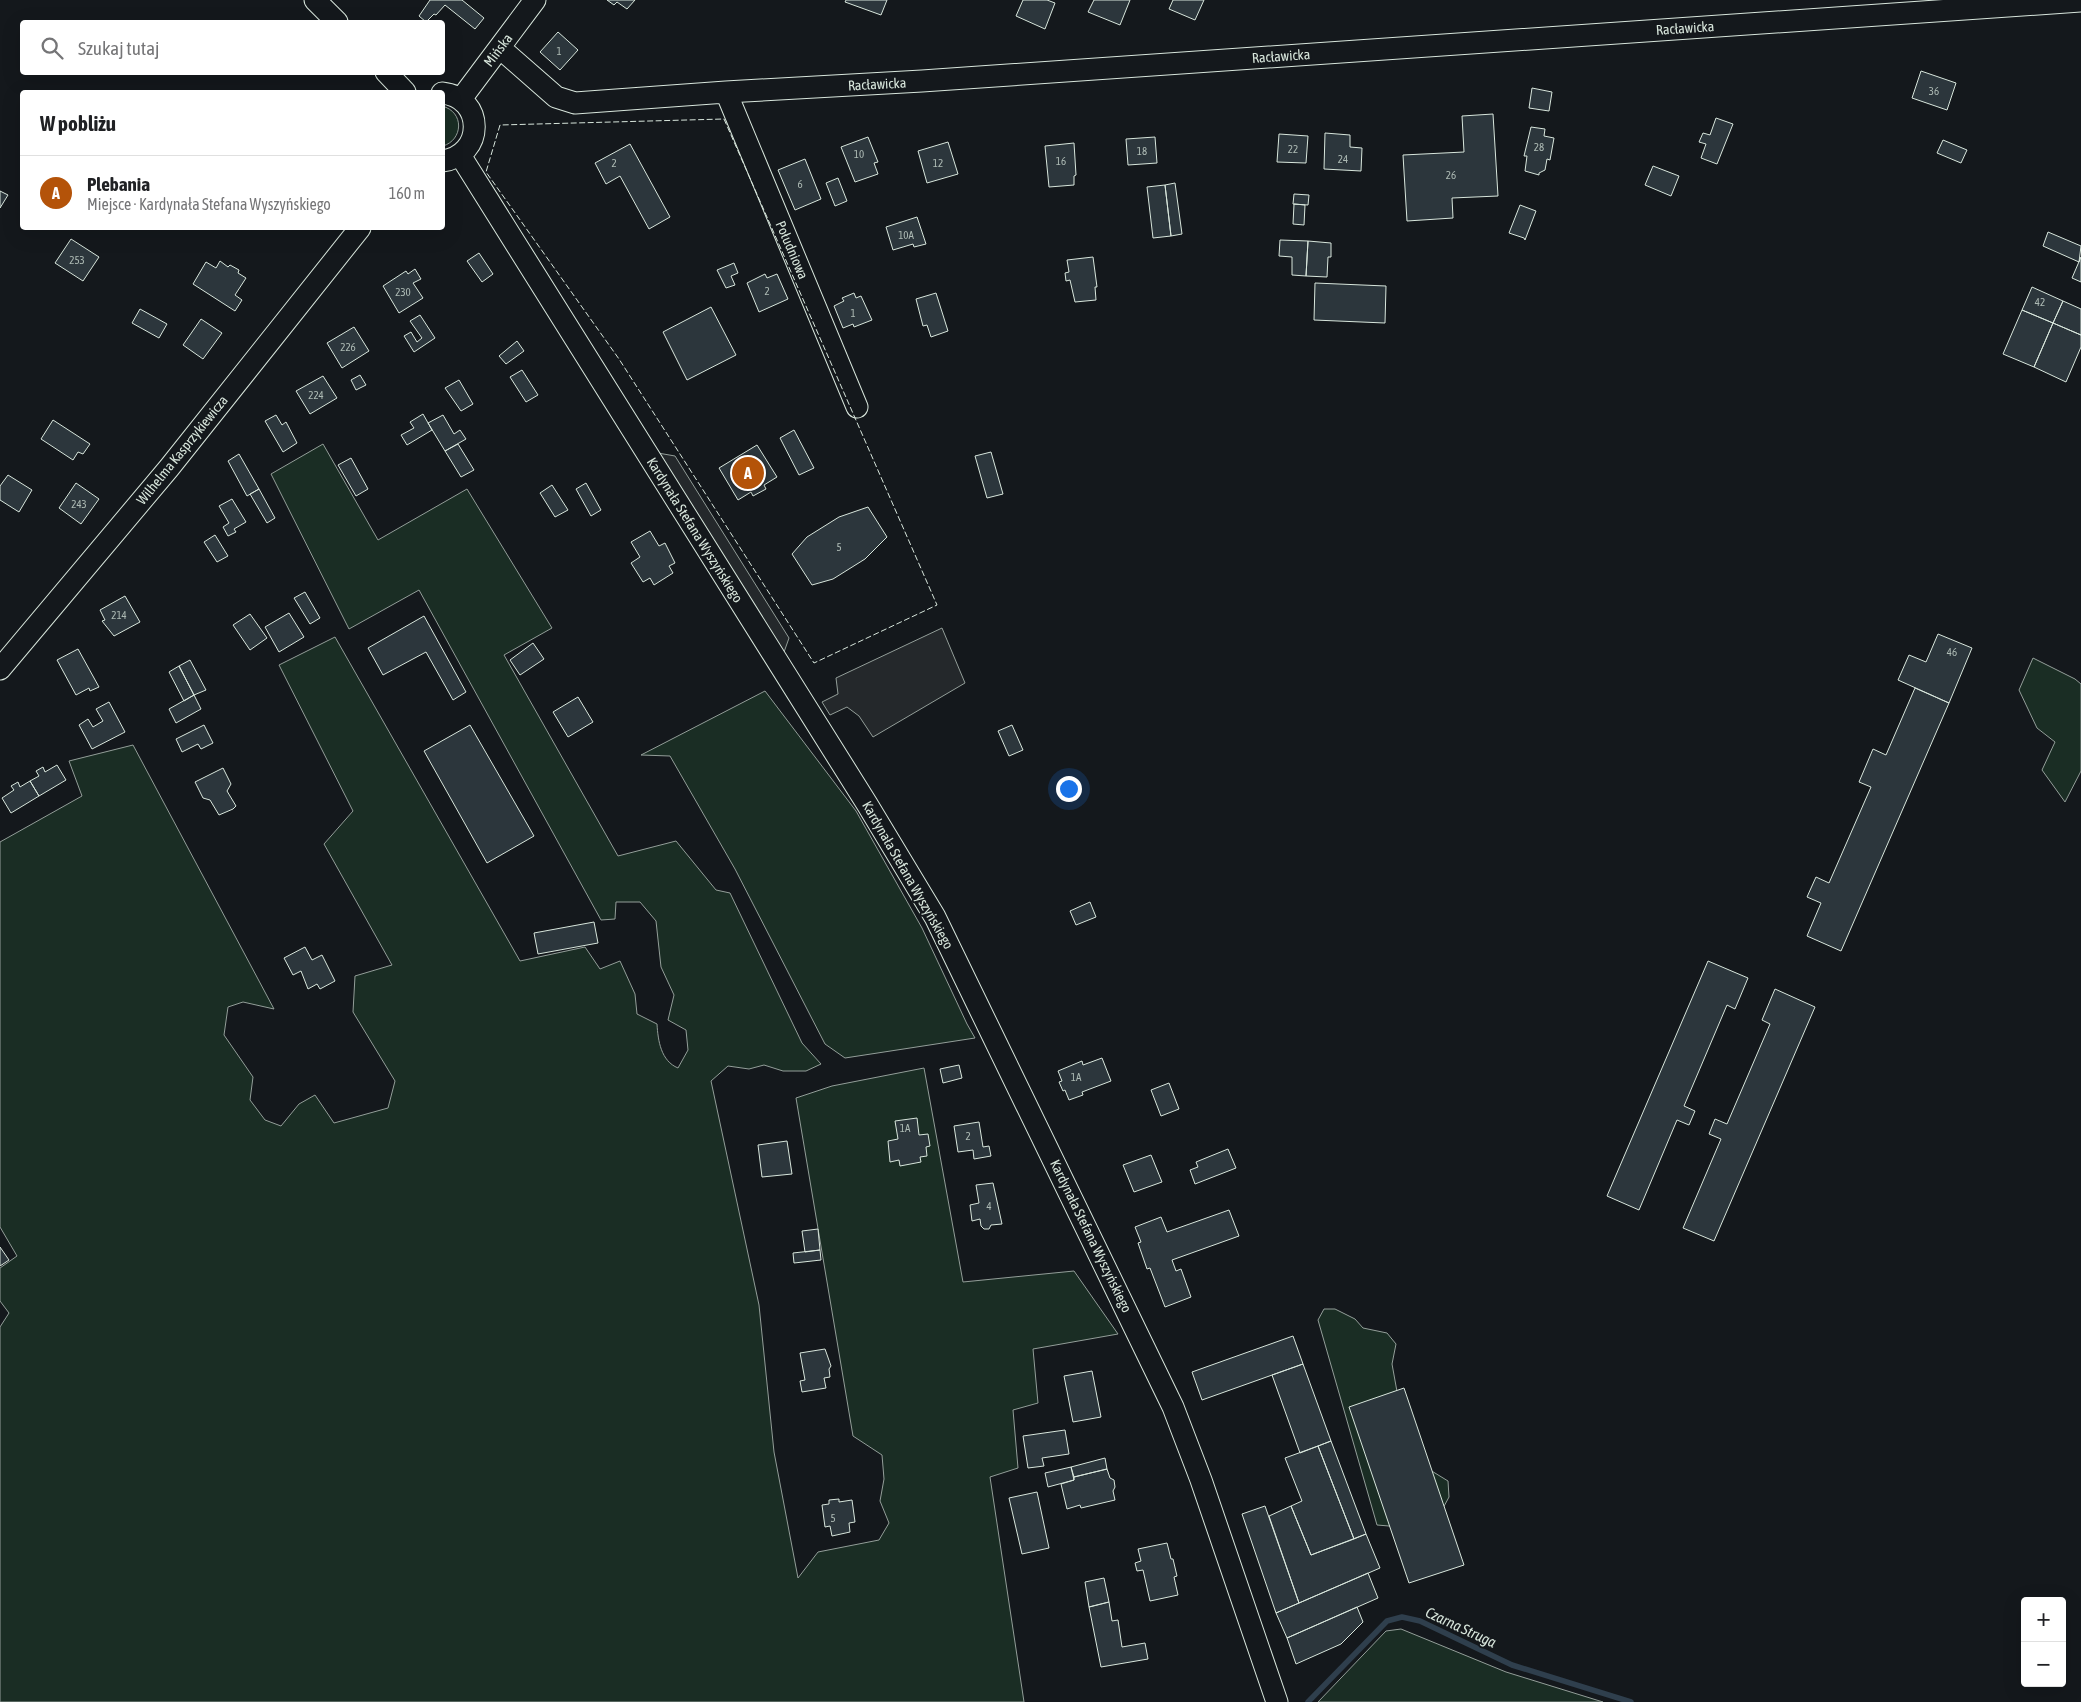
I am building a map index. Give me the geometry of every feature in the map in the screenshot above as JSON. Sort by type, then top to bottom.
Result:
[{"type":"street","points":[[315,0],[335,20]]},
{"type":"street","name":"Mińska","points":[[452,96],[500,48],[535,0]]},
{"type":"street","name":"Racławicka","points":[[500,48],[556,97],[575,103],[2081,1]]},
{"type":"street","points":[[389,75],[403,90]]},
{"type":"street","name":"Południowa","points":[[726,92],[857,407]]},
{"type":"street","points":[[451,158],[469,146],[474,134],[474,121],[470,109],[452,96]]},
{"type":"street","name":"Kardynała Stefana Wyszyńskiego","points":[[451,158],[862,796],[935,917],[1173,1407],[1201,1480],[1275,1698]]},
{"type":"street","name":"Wilhelma Kasprzykiewicza","points":[[0,669],[169,468],[358,230]]},
{"type":"green space","points":[[445,107],[455,114],[459,126],[455,138],[445,145]]},
{"type":"green space","points":[[323,444],[378,540],[467,489],[552,628],[504,655],[618,856],[676,841],[716,890],[730,893],[802,1043],[821,1064],[806,1071],[783,1071],[764,1065],[749,1069],[728,1066],[711,1081],[759,1305],[774,1452],[798,1578],[818,1552],[879,1540],[889,1523],[880,1501],[884,1479],[882,1455],[853,1436],[796,1098],[832,1086],[924,1068],[963,1282],[1074,1271],[1118,1334],[1033,1349],[1038,1403],[1013,1410],[1018,1468],[990,1477],[1024,1702],[0,1702],[0,1327],[9,1313],[0,1301],[0,1268],[17,1256],[0,1227],[0,842],[82,796],[69,761],[133,745],[274,1009],[243,1002],[228,1007],[224,1035],[253,1077],[250,1100],[265,1120],[281,1126],[299,1104],[315,1095],[334,1123],[388,1108],[395,1081],[353,1012],[355,976],[392,965],[324,844],[353,811],[279,665],[335,637],[520,961],[585,947],[600,969],[620,961],[635,994],[637,1014],[657,1024],[661,1050],[668,1061],[678,1068],[688,1050],[686,1030],[668,1020],[674,995],[661,967],[656,921],[640,902],[616,902],[615,919],[601,920],[419,590],[349,629],[271,474]]},
{"type":"green space","points":[[2033,658],[2075,679],[2081,684],[2081,771],[2065,802],[2042,770],[2055,742],[2037,728],[2019,690]]},
{"type":"green space","points":[[765,691],[856,811],[922,928],[975,1038],[845,1058],[825,1044],[735,869],[670,756],[641,755]]},
{"type":"green space","points":[[1324,1309],[1335,1309],[1355,1319],[1363,1328],[1387,1333],[1396,1344],[1392,1364],[1398,1397],[1417,1462],[1448,1481],[1449,1497],[1442,1510],[1401,1527],[1377,1525],[1318,1320]]},
{"type":"green space","points":[[1401,1629],[1506,1672],[1603,1702],[1318,1702],[1386,1631]]},
{"type":"shaded area","points":[[658,453],[675,456],[789,638],[783,655]]},
{"type":"shaded area","points":[[942,628],[965,683],[873,737],[859,716],[847,707],[830,715],[822,702],[838,694],[836,678]]},
{"type":"building","points":[[430,0],[462,0],[484,18],[475,29],[445,5],[436,15],[434,14],[428,20],[424,20],[419,16]]},
{"type":"building","points":[[607,0],[635,0],[627,9],[617,2],[614,5]]},
{"type":"building","points":[[846,0],[887,0],[881,15],[845,2]]},
{"type":"building","points":[[1023,0],[1047,0],[1055,3],[1045,29],[1016,16]]},
{"type":"building","points":[[1094,0],[1130,0],[1120,25],[1088,12]]},
{"type":"building","points":[[1173,0],[1204,0],[1195,20],[1169,9]]},
{"type":"building","points":[[558,32],[578,50],[560,70],[540,52]]},
{"type":"building","points":[[1921,71],[1956,83],[1947,110],[1912,98]]},
{"type":"building","points":[[1532,88],[1552,92],[1549,111],[1529,108]]},
{"type":"building","points":[[1493,114],[1498,196],[1452,198],[1453,218],[1407,221],[1403,155],[1464,152],[1462,116]]},
{"type":"building","points":[[1716,118],[1733,124],[1717,164],[1701,158],[1706,144],[1699,142],[1703,133],[1710,135]]},
{"type":"building","points":[[1531,127],[1545,129],[1544,136],[1554,138],[1550,160],[1547,159],[1545,170],[1539,173],[1539,175],[1525,171],[1527,156],[1524,156]]},
{"type":"building","points":[[1325,133],[1350,135],[1350,147],[1362,148],[1361,171],[1324,169]]},
{"type":"building","points":[[1279,134],[1308,136],[1306,163],[1277,162]]},
{"type":"building","points":[[868,137],[878,162],[874,163],[878,174],[855,182],[841,147]]},
{"type":"building","points":[[1155,137],[1157,163],[1128,165],[1126,139]]},
{"type":"building","points":[[1943,140],[1967,150],[1961,163],[1937,153]]},
{"type":"building","points":[[948,142],[958,174],[927,183],[918,151]]},
{"type":"building","points":[[1074,143],[1076,175],[1074,176],[1074,185],[1049,187],[1045,146]]},
{"type":"building","points":[[630,144],[670,217],[649,229],[620,176],[606,184],[595,163]]},
{"type":"building","points":[[805,159],[821,199],[795,210],[778,170]]},
{"type":"building","points":[[1653,166],[1679,176],[1671,196],[1645,185]]},
{"type":"building","points":[[838,178],[847,201],[835,206],[826,183]]},
{"type":"building","points":[[1175,183],[1182,234],[1171,236],[1165,185]]},
{"type":"building","points":[[1165,185],[1171,236],[1153,238],[1147,187]]},
{"type":"building","points":[[0,191],[8,195],[0,208]]},
{"type":"building","points":[[1294,194],[1309,195],[1308,205],[1293,204]]},
{"type":"building","points":[[1294,204],[1305,205],[1304,225],[1293,224]]},
{"type":"building","points":[[1520,205],[1536,211],[1525,240],[1509,233]]},
{"type":"building","points":[[917,217],[926,244],[914,247],[913,244],[893,250],[886,227]]},
{"type":"building","points":[[2048,232],[2081,246],[2079,262],[2043,246]]},
{"type":"building","points":[[71,239],[99,257],[83,281],[55,263]]},
{"type":"building","points":[[1280,240],[1308,241],[1306,276],[1292,275],[1292,257],[1279,256]]},
{"type":"building","points":[[1308,241],[1331,243],[1331,257],[1328,257],[1327,277],[1306,276]]},
{"type":"building","points":[[479,253],[493,274],[482,282],[467,261]]},
{"type":"building","points":[[1093,257],[1097,287],[1095,287],[1096,300],[1075,302],[1070,280],[1066,281],[1065,273],[1069,272],[1067,260]]},
{"type":"building","points":[[2081,257],[2081,282],[2072,278]]},
{"type":"building","points":[[220,261],[228,267],[230,265],[239,270],[238,273],[246,278],[235,295],[242,300],[235,311],[193,284],[206,262],[216,268]]},
{"type":"building","points":[[734,263],[738,273],[731,276],[735,285],[726,288],[717,270]]},
{"type":"building","points":[[415,269],[421,279],[413,283],[423,298],[399,313],[383,286],[406,271],[408,274]]},
{"type":"building","points":[[765,274],[767,278],[777,274],[788,299],[759,312],[747,283]]},
{"type":"building","points":[[1315,283],[1386,286],[1385,323],[1314,320]]},
{"type":"building","points":[[2032,287],[2063,301],[2053,323],[2022,310]]},
{"type":"building","points":[[854,293],[856,298],[861,296],[872,320],[854,327],[853,324],[843,328],[834,306],[844,301],[842,298]]},
{"type":"building","points":[[936,293],[948,331],[931,337],[927,325],[923,326],[916,299]]},
{"type":"building","points":[[2063,301],[2081,309],[2081,335],[2053,323]]},
{"type":"building","points":[[711,307],[736,355],[687,380],[663,332]]},
{"type":"building","points":[[140,309],[167,324],[159,338],[132,323]]},
{"type":"building","points":[[2022,310],[2053,323],[2034,367],[2003,354]]},
{"type":"building","points":[[420,315],[435,338],[414,352],[404,336],[411,332],[417,342],[422,338],[410,321]]},
{"type":"building","points":[[201,319],[222,333],[203,359],[183,345]]},
{"type":"building","points":[[2053,323],[2081,335],[2081,347],[2066,382],[2034,367]]},
{"type":"building","points":[[354,327],[369,351],[342,368],[327,343]]},
{"type":"building","points":[[517,341],[524,351],[506,364],[499,356]]},
{"type":"building","points":[[522,370],[538,395],[526,402],[510,377]]},
{"type":"building","points":[[360,375],[366,385],[356,390],[351,380]]},
{"type":"building","points":[[323,376],[337,398],[310,414],[296,391]]},
{"type":"building","points":[[459,380],[473,404],[461,411],[445,388]]},
{"type":"building","points":[[423,414],[432,430],[407,445],[401,435],[414,428],[410,422]]},
{"type":"building","points":[[276,415],[282,425],[286,422],[297,443],[283,452],[265,421]]},
{"type":"building","points":[[443,415],[454,434],[460,430],[466,439],[445,451],[428,423]]},
{"type":"building","points":[[53,420],[90,444],[83,454],[78,452],[73,460],[41,439]]},
{"type":"building","points":[[794,430],[814,468],[799,475],[780,438]]},
{"type":"building","points":[[458,444],[474,470],[461,477],[445,451]]},
{"type":"building","points":[[757,445],[777,477],[764,485],[766,489],[753,496],[751,492],[738,500],[719,468]]},
{"type":"building","points":[[991,452],[1003,494],[987,498],[975,456]]},
{"type":"building","points":[[239,454],[259,489],[247,496],[228,461]]},
{"type":"building","points":[[351,458],[368,489],[356,496],[338,465]]},
{"type":"building","points":[[8,475],[32,490],[19,512],[0,500],[0,486]]},
{"type":"building","points":[[76,483],[99,499],[81,524],[59,508]]},
{"type":"building","points":[[586,483],[601,510],[591,516],[576,489]]},
{"type":"building","points":[[552,485],[568,510],[555,517],[540,493]]},
{"type":"building","points":[[259,489],[275,518],[267,523],[250,494]]},
{"type":"building","points":[[232,499],[246,522],[234,529],[236,532],[228,536],[223,527],[229,523],[219,506]]},
{"type":"building","points":[[868,507],[887,537],[865,559],[833,579],[812,585],[792,554],[807,537],[839,517]]},
{"type":"building","points":[[650,531],[659,546],[665,543],[675,563],[669,566],[673,573],[654,585],[650,578],[643,582],[631,563],[640,557],[631,542]]},
{"type":"building","points":[[215,535],[228,556],[217,562],[204,542]]},
{"type":"building","points":[[305,592],[320,618],[310,624],[294,598]]},
{"type":"building","points":[[125,596],[140,622],[114,636],[102,621],[105,620],[100,610]]},
{"type":"building","points":[[289,613],[304,637],[279,652],[265,627]]},
{"type":"building","points":[[250,614],[267,638],[250,650],[233,625]]},
{"type":"building","points":[[424,616],[466,692],[453,700],[426,652],[383,675],[368,648]]},
{"type":"building","points":[[1938,634],[1972,648],[1949,703],[1898,680],[1909,655],[1926,662]]},
{"type":"building","points":[[533,643],[544,659],[520,675],[510,660]]},
{"type":"building","points":[[78,649],[99,687],[90,691],[89,688],[76,695],[57,660]]},
{"type":"building","points":[[190,660],[206,690],[194,695],[179,666]]},
{"type":"building","points":[[179,666],[194,695],[184,701],[169,672]]},
{"type":"building","points":[[1915,688],[1949,703],[1841,951],[1807,936],[1821,903],[1807,897],[1816,877],[1829,883],[1871,787],[1859,782],[1873,749],[1886,755]]},
{"type":"building","points":[[194,695],[201,709],[176,723],[169,709]]},
{"type":"building","points":[[578,697],[593,722],[568,737],[553,712]]},
{"type":"building","points":[[109,702],[125,732],[92,749],[79,725],[88,719],[93,727],[103,721],[96,709]]},
{"type":"building","points":[[204,725],[213,743],[201,749],[198,744],[182,752],[176,739]]},
{"type":"building","points":[[470,725],[534,836],[487,863],[424,751]]},
{"type":"building","points":[[1012,725],[1023,750],[1009,756],[998,731]]},
{"type":"building","points":[[57,765],[66,780],[39,796],[30,781],[39,776],[36,771],[43,767],[45,772]]},
{"type":"building","points":[[223,768],[231,784],[227,791],[236,806],[219,815],[210,800],[203,798],[195,782]]},
{"type":"building","points":[[30,781],[39,796],[11,813],[2,798],[14,790],[11,786],[18,782],[20,787]]},
{"type":"building","points":[[1090,902],[1096,917],[1076,925],[1070,911]]},
{"type":"building","points":[[594,922],[598,943],[538,954],[534,933]]},
{"type":"building","points":[[305,947],[312,960],[322,955],[335,981],[320,989],[317,984],[308,989],[301,971],[293,975],[284,958]]},
{"type":"building","points":[[1708,961],[1748,978],[1735,1009],[1727,1005],[1684,1106],[1695,1111],[1689,1125],[1677,1120],[1639,1210],[1607,1196]]},
{"type":"building","points":[[1775,989],[1815,1007],[1714,1241],[1683,1228],[1721,1139],[1709,1134],[1715,1119],[1727,1124],[1770,1024],[1762,1020]]},
{"type":"building","points":[[1102,1058],[1111,1081],[1082,1092],[1083,1095],[1069,1100],[1059,1082],[1062,1081],[1058,1071],[1082,1061],[1083,1065]]},
{"type":"building","points":[[959,1065],[962,1078],[943,1083],[940,1069]]},
{"type":"building","points":[[1169,1083],[1179,1109],[1161,1116],[1151,1090]]},
{"type":"building","points":[[917,1118],[919,1135],[928,1134],[930,1146],[926,1147],[927,1156],[920,1157],[921,1162],[900,1166],[899,1160],[890,1162],[888,1141],[898,1139],[895,1121]]},
{"type":"building","points":[[979,1122],[983,1147],[989,1146],[991,1156],[974,1159],[973,1150],[958,1152],[954,1126]]},
{"type":"building","points":[[787,1141],[792,1174],[762,1177],[758,1145]]},
{"type":"building","points":[[1228,1149],[1236,1168],[1195,1184],[1190,1170],[1198,1167],[1196,1162]]},
{"type":"building","points":[[1151,1155],[1162,1182],[1134,1192],[1123,1165]]},
{"type":"building","points":[[993,1183],[1002,1224],[991,1225],[989,1229],[984,1229],[981,1226],[980,1219],[972,1221],[970,1205],[979,1203],[976,1185]]},
{"type":"building","points":[[1229,1210],[1239,1236],[1172,1260],[1176,1271],[1181,1269],[1191,1297],[1165,1307],[1150,1268],[1147,1269],[1138,1243],[1141,1242],[1135,1227],[1161,1217],[1167,1232]]},
{"type":"building","points":[[818,1229],[820,1250],[805,1252],[802,1231]]},
{"type":"building","points":[[0,1247],[9,1260],[0,1266]]},
{"type":"building","points":[[820,1250],[821,1260],[794,1263],[793,1253]]},
{"type":"building","points":[[1293,1336],[1303,1364],[1202,1400],[1192,1372]]},
{"type":"building","points":[[825,1349],[831,1366],[829,1369],[830,1377],[824,1378],[826,1388],[802,1392],[800,1381],[805,1380],[800,1353]]},
{"type":"building","points":[[1303,1364],[1331,1441],[1300,1453],[1272,1375]]},
{"type":"building","points":[[1092,1371],[1101,1417],[1073,1422],[1064,1376]]},
{"type":"building","points":[[1404,1388],[1464,1565],[1409,1583],[1349,1407]]},
{"type":"building","points":[[1065,1430],[1069,1454],[1042,1458],[1044,1466],[1028,1468],[1023,1436]]},
{"type":"building","points":[[1331,1441],[1366,1534],[1354,1539],[1318,1446]]},
{"type":"building","points":[[1318,1446],[1354,1539],[1311,1555],[1291,1506],[1302,1501],[1285,1458]]},
{"type":"building","points":[[1105,1458],[1107,1469],[1074,1477],[1071,1467]]},
{"type":"building","points":[[1071,1467],[1074,1480],[1048,1487],[1045,1473]]},
{"type":"building","points":[[1107,1469],[1110,1478],[1114,1480],[1115,1487],[1113,1491],[1115,1500],[1081,1508],[1080,1505],[1067,1509],[1061,1484],[1074,1480],[1074,1477]]},
{"type":"building","points":[[1037,1492],[1049,1548],[1022,1554],[1009,1498]]},
{"type":"building","points":[[839,1499],[839,1502],[852,1500],[855,1522],[849,1523],[850,1532],[832,1536],[830,1526],[825,1527],[822,1505],[829,1504],[829,1500]]},
{"type":"building","points":[[1265,1506],[1299,1603],[1276,1613],[1242,1514]]},
{"type":"building","points":[[1291,1506],[1311,1555],[1366,1534],[1380,1568],[1299,1603],[1269,1516]]},
{"type":"building","points":[[1167,1543],[1177,1576],[1174,1577],[1178,1595],[1150,1601],[1143,1570],[1137,1571],[1135,1563],[1141,1561],[1138,1549]]},
{"type":"building","points":[[1368,1573],[1378,1598],[1287,1638],[1276,1613]]},
{"type":"building","points":[[1104,1578],[1109,1602],[1089,1607],[1085,1582]]},
{"type":"building","points":[[1109,1602],[1112,1621],[1118,1620],[1122,1647],[1145,1643],[1148,1659],[1101,1667],[1089,1607]]},
{"type":"building","points":[[1357,1607],[1363,1622],[1341,1644],[1296,1664],[1287,1638]]},
{"type":"waterway","name":"Czarna Struga","points":[[1308,1702],[1387,1621],[1402,1617],[1420,1621],[1512,1665],[1631,1702]]},
{"type":"fence","points":[[724,119],[937,605],[814,663],[619,359],[486,172],[500,125],[724,119]]},
{"type":"place","name":"Plebania","points":[[748,473]]}]
